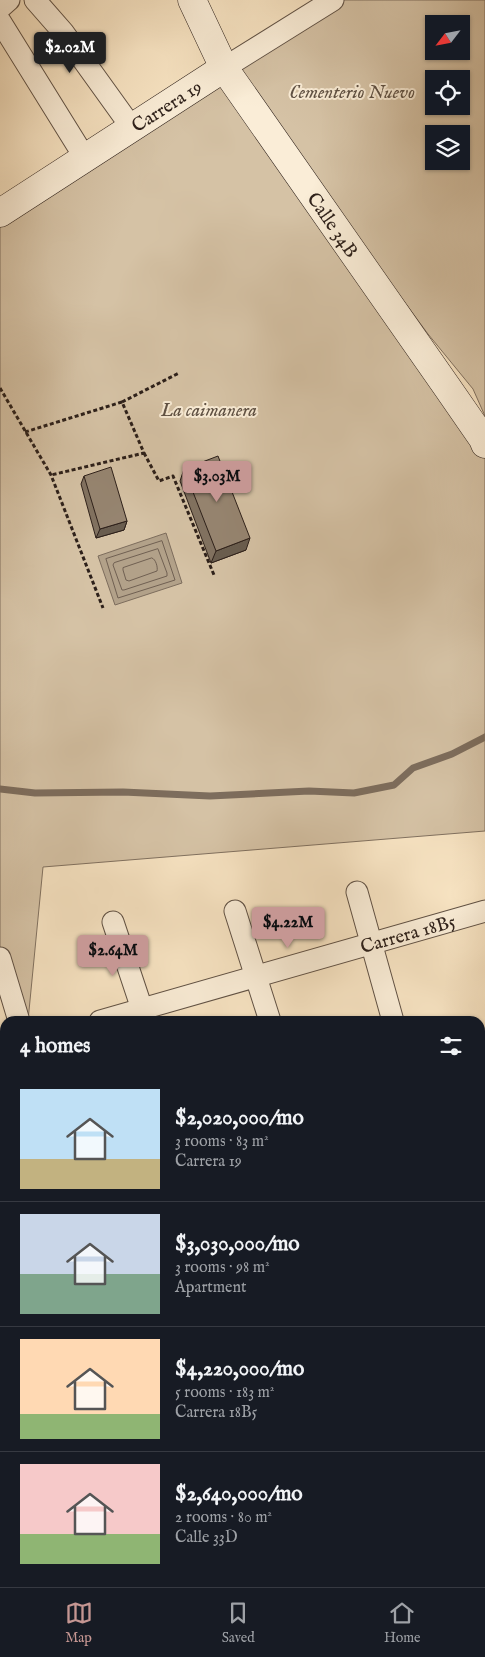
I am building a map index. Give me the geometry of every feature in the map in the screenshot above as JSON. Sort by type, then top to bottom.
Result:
[{"type":"main road","name":"Calle 34B","points":[[192,0],[224,68],[485,444]]},
{"type":"main road","name":"Carrera 19","points":[[0,213],[224,68]]},
{"type":"street","points":[[0,8],[10,0]]},
{"type":"street","points":[[35,0],[63,32],[132,128]]},
{"type":"street","name":"Carrera 19","points":[[224,68],[333,0]]},
{"type":"street","points":[[0,21],[85,158]]},
{"type":"street","points":[[357,892],[392,1016]]},
{"type":"street","points":[[235,911],[268,1016]]},
{"type":"street","name":"Carrera 18B5","points":[[144,1015],[256,976],[485,911]]},
{"type":"street","points":[[114,922],[144,1015]]},
{"type":"street","points":[[0,958],[17,1016]]},
{"type":"path","points":[[25,432],[122,402],[179,373]]},
{"type":"path","points":[[0,388],[51,475],[103,608]]},
{"type":"path","points":[[122,402],[144,453],[159,481],[173,476],[214,575]]},
{"type":"path","points":[[51,475],[144,453]]},
{"type":"green space","name":"Cementerio Nuevo","points":[[341,0],[485,0],[485,416],[473,389],[428,334],[234,70]]},
{"type":"green space","name":"La caimanera","points":[[224,68],[485,446],[485,831],[43,867],[28,1016],[26,1016],[0,958],[0,213]]},
{"type":"water","points":[[166,533],[182,583],[115,605],[98,556]]},
{"type":"building","points":[[218,456],[250,538],[216,551],[184,469]]},
{"type":"building","points":[[111,467],[127,521],[100,529],[84,476]]},
{"type":"waterway","points":[[0,789],[35,793],[123,792],[210,796],[309,791],[354,793],[394,785],[413,768],[452,754],[485,737]]}]
